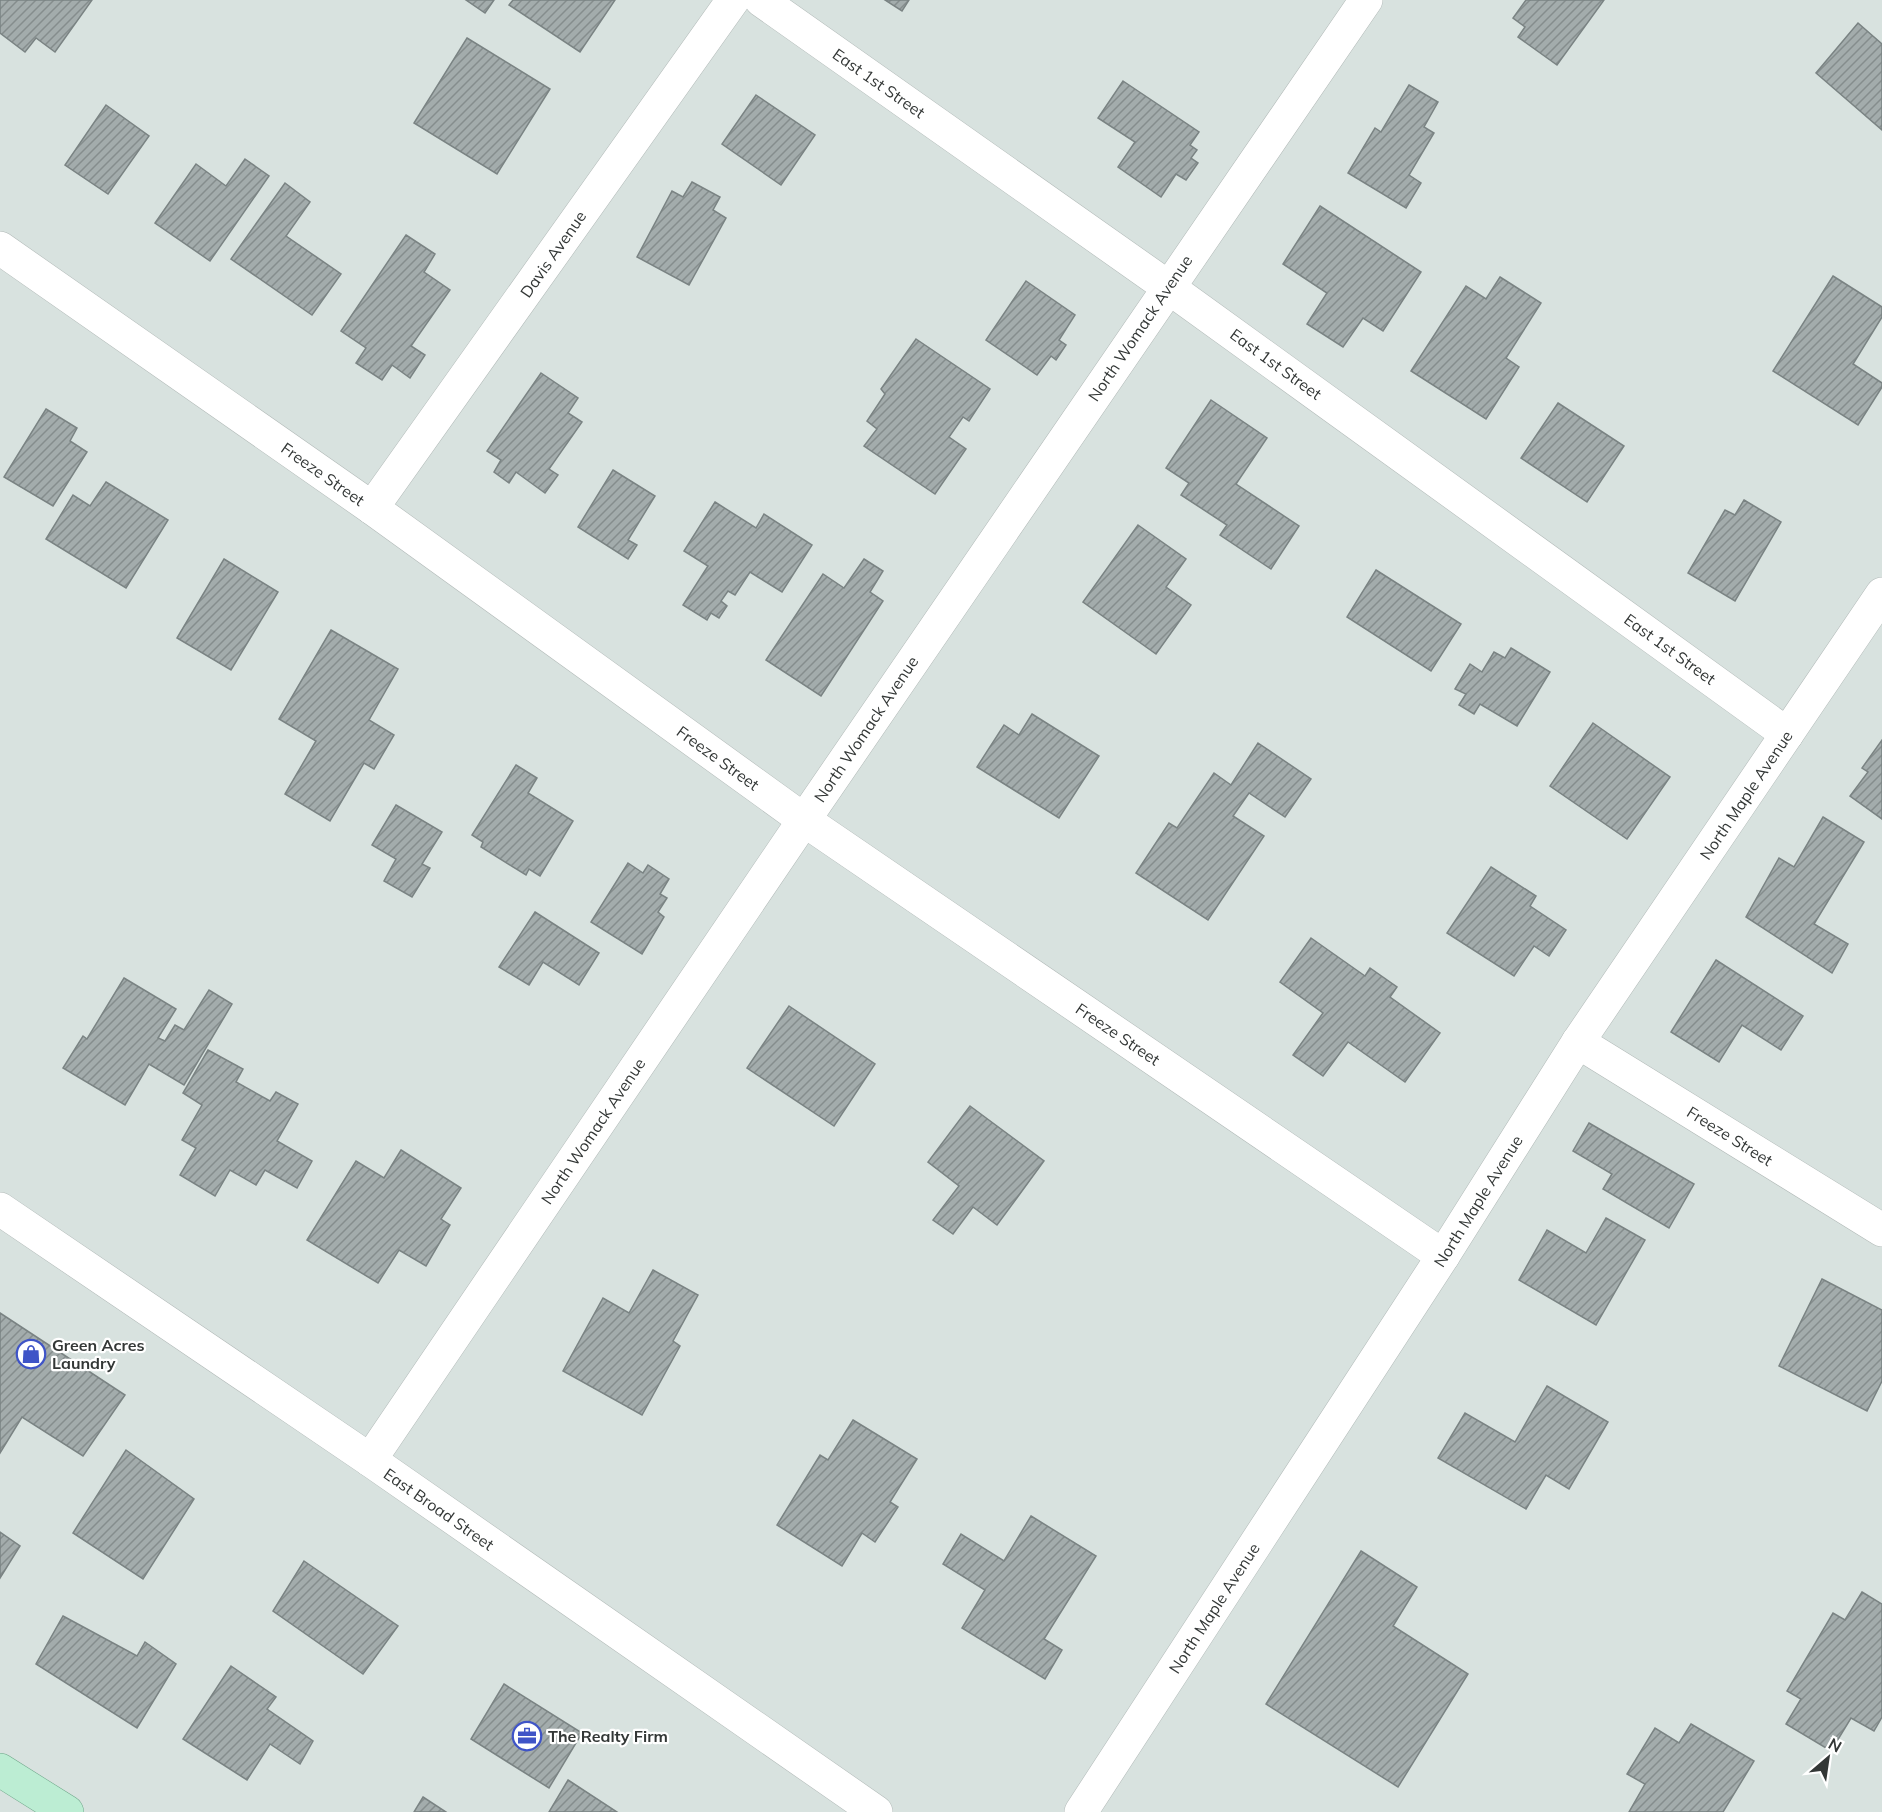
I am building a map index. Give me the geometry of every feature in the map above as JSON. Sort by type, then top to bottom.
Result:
[{"type":"main road","points":[[0,1770],[67,1812]]},
{"type":"street","name":"Davis Avenue","points":[[372,508],[733,0]]},
{"type":"street","name":"East 1st Street","points":[[761,0],[1168,287],[1787,734]]},
{"type":"street","name":"North Womack Avenue","points":[[369,1461],[804,820],[1366,0]]},
{"type":"street","name":"Freeze Street","points":[[0,249],[372,508],[804,820],[1443,1256]]},
{"type":"street","name":"North Maple Avenue","points":[[1082,1812],[1443,1256],[1578,1042],[1882,594]]},
{"type":"street","name":"Freeze Street","points":[[1578,1042],[1882,1230]]},
{"type":"street","name":"East Broad Street","points":[[0,1209],[876,1812]]},
{"type":"building","points":[[0,0],[92,0],[55,52],[36,38],[25,52],[0,33]]},
{"type":"building","points":[[466,0],[494,0],[485,13]]},
{"type":"building","points":[[513,0],[615,0],[580,52],[509,5]]},
{"type":"building","points":[[885,0],[909,0],[902,11]]},
{"type":"building","points":[[1526,0],[1604,0],[1557,65],[1518,37],[1525,27],[1513,18]]},
{"type":"building","points":[[1858,23],[1882,44],[1882,130],[1816,73]]},
{"type":"building","points":[[467,38],[550,89],[497,174],[414,123]]},
{"type":"building","points":[[1123,81],[1199,132],[1190,145],[1197,150],[1191,158],[1198,163],[1186,180],[1176,174],[1161,197],[1118,167],[1135,142],[1098,118]]},
{"type":"building","points":[[1409,85],[1438,102],[1424,127],[1434,133],[1409,175],[1421,183],[1406,208],[1348,173],[1375,128],[1381,132]]},
{"type":"building","points":[[756,95],[815,135],[781,185],[722,144]]},
{"type":"building","points":[[106,105],[149,136],[108,194],[65,165]]},
{"type":"building","points":[[245,159],[269,176],[210,261],[155,223],[196,164],[226,186]]},
{"type":"building","points":[[692,182],[720,197],[713,210],[726,218],[689,285],[637,257],[672,191],[683,197]]},
{"type":"building","points":[[285,183],[310,202],[286,236],[341,274],[312,315],[231,259]]},
{"type":"building","points":[[1320,206],[1421,272],[1383,331],[1363,318],[1343,347],[1307,324],[1327,293],[1283,264]]},
{"type":"building","points":[[406,235],[435,254],[424,272],[450,290],[411,346],[425,355],[410,378],[392,365],[382,380],[356,363],[366,348],[341,331]]},
{"type":"building","points":[[1833,276],[1882,307],[1882,317],[1853,364],[1882,383],[1882,387],[1858,425],[1773,371]]},
{"type":"building","points":[[1500,277],[1541,303],[1506,358],[1519,367],[1486,419],[1411,371],[1466,286],[1486,299]]},
{"type":"building","points":[[1026,281],[1075,315],[1059,340],[1066,345],[1056,360],[1051,356],[1037,375],[986,340]]},
{"type":"building","points":[[916,339],[990,389],[969,421],[963,417],[949,437],[966,449],[935,494],[864,446],[877,429],[867,421],[885,394],[881,389]]},
{"type":"building","points":[[541,373],[578,398],[568,413],[582,422],[549,469],[558,475],[545,493],[516,472],[509,483],[494,472],[501,460],[487,451]]},
{"type":"building","points":[[1211,400],[1267,438],[1236,484],[1299,526],[1271,569],[1220,535],[1227,525],[1181,495],[1189,483],[1166,468]]},
{"type":"building","points":[[1558,403],[1624,446],[1587,502],[1521,458]]},
{"type":"building","points":[[46,409],[77,428],[70,441],[87,452],[53,506],[4,477]]},
{"type":"building","points":[[613,470],[655,496],[628,540],[637,545],[628,559],[578,527]]},
{"type":"building","points":[[106,482],[168,520],[126,588],[46,539],[73,495],[90,506]]},
{"type":"building","points":[[1744,500],[1781,522],[1735,601],[1688,573],[1725,510],[1735,515]]},
{"type":"building","points":[[715,502],[756,528],[764,514],[812,545],[782,592],[750,572],[735,595],[728,591],[721,601],[727,606],[719,618],[711,613],[707,620],[683,605],[708,566],[684,551]]},
{"type":"building","points":[[1138,525],[1186,559],[1166,587],[1191,605],[1156,654],[1083,602]]},
{"type":"building","points":[[224,559],[278,592],[231,670],[177,638]]},
{"type":"building","points":[[864,559],[883,571],[870,592],[883,601],[821,696],[766,660],[823,574],[844,588]]},
{"type":"building","points":[[1376,570],[1461,624],[1431,671],[1347,617]]},
{"type":"building","points":[[331,630],[398,669],[369,720],[394,735],[374,769],[364,763],[330,821],[285,794],[316,741],[279,719]]},
{"type":"building","points":[[1511,648],[1550,672],[1517,726],[1480,704],[1474,714],[1459,705],[1466,694],[1455,689],[1470,664],[1482,672],[1494,652],[1505,658]]},
{"type":"building","points":[[1032,714],[1099,756],[1059,818],[977,767],[1004,725],[1019,735]]},
{"type":"building","points":[[1593,723],[1670,777],[1627,839],[1550,786]]},
{"type":"building","points":[[1882,740],[1882,819],[1850,796],[1868,772],[1862,768]]},
{"type":"building","points":[[1258,743],[1311,779],[1285,817],[1249,793],[1233,816],[1264,836],[1208,920],[1136,873],[1169,823],[1177,828],[1214,773],[1231,785]]},
{"type":"building","points":[[516,765],[537,778],[528,793],[573,821],[540,876],[529,869],[526,875],[481,847],[483,842],[472,835]]},
{"type":"building","points":[[396,805],[442,832],[422,864],[430,868],[412,897],[384,881],[396,859],[372,845]]},
{"type":"building","points":[[1823,817],[1864,842],[1814,924],[1848,944],[1832,973],[1746,917],[1779,858],[1794,867]]},
{"type":"building","points":[[628,863],[643,873],[648,865],[669,879],[660,894],[667,898],[658,912],[664,917],[642,954],[591,922]]},
{"type":"building","points":[[1491,867],[1536,896],[1530,906],[1566,930],[1549,956],[1534,946],[1514,976],[1447,933]]},
{"type":"building","points":[[535,912],[599,953],[579,985],[543,962],[529,985],[499,967]]},
{"type":"building","points":[[1311,938],[1365,976],[1370,968],[1397,987],[1390,997],[1440,1033],[1405,1082],[1348,1042],[1323,1076],[1293,1055],[1323,1013],[1280,982]]},
{"type":"building","points":[[1716,960],[1803,1016],[1781,1050],[1742,1025],[1719,1062],[1671,1032]]},
{"type":"building","points":[[124,978],[176,1009],[158,1038],[165,1041],[175,1025],[184,1030],[209,990],[232,1004],[184,1085],[149,1064],[125,1105],[63,1068],[83,1036],[87,1039]]},
{"type":"building","points":[[789,1006],[875,1064],[834,1126],[747,1068]]},
{"type":"building","points":[[208,1050],[243,1069],[236,1082],[270,1101],[276,1092],[298,1104],[277,1141],[312,1161],[297,1188],[265,1170],[256,1185],[230,1170],[215,1196],[180,1175],[196,1148],[182,1140],[202,1105],[183,1093]]},
{"type":"building","points":[[970,1106],[1044,1161],[997,1225],[973,1207],[953,1234],[933,1220],[959,1186],[928,1162]]},
{"type":"building","points":[[1589,1123],[1694,1184],[1669,1228],[1603,1189],[1612,1174],[1573,1151]]},
{"type":"building","points":[[401,1150],[461,1188],[441,1219],[450,1225],[426,1266],[399,1250],[378,1283],[307,1240],[356,1161],[384,1178]]},
{"type":"building","points":[[1606,1218],[1645,1240],[1596,1325],[1519,1280],[1547,1230],[1586,1253]]},
{"type":"building","points":[[653,1270],[698,1295],[673,1341],[680,1346],[642,1415],[563,1371],[603,1298],[629,1313]]},
{"type":"building","points":[[1822,1279],[1882,1310],[1882,1381],[1867,1411],[1779,1366]]},
{"type":"building","name":"Green Acres Laundry","points":[[0,1313],[125,1395],[83,1456],[22,1417],[0,1453]]},
{"type":"building","points":[[1547,1386],[1608,1422],[1569,1489],[1546,1475],[1526,1509],[1438,1458],[1465,1413],[1515,1442]]},
{"type":"building","points":[[853,1420],[917,1459],[890,1502],[898,1507],[875,1542],[862,1533],[842,1566],[777,1525],[820,1455],[828,1460]]},
{"type":"building","points":[[126,1450],[194,1499],[143,1579],[73,1533]]},
{"type":"building","points":[[1031,1516],[1096,1556],[1044,1639],[1062,1650],[1045,1679],[962,1628],[985,1590],[943,1564],[961,1534],[1004,1561]]},
{"type":"building","points":[[0,1532],[20,1546],[0,1578]]},
{"type":"building","points":[[1361,1551],[1417,1587],[1393,1626],[1468,1674],[1398,1787],[1266,1704]]},
{"type":"building","points":[[304,1561],[398,1626],[363,1674],[273,1611]]},
{"type":"building","points":[[1862,1592],[1882,1604],[1882,1717],[1874,1731],[1851,1718],[1831,1751],[1786,1724],[1801,1699],[1787,1691],[1833,1613],[1845,1620]]},
{"type":"building","points":[[63,1616],[137,1656],[145,1642],[176,1664],[137,1728],[36,1664]]},
{"type":"building","points":[[231,1666],[276,1697],[267,1709],[313,1741],[300,1764],[270,1744],[247,1780],[183,1739]]},
{"type":"building","name":"The Realty Firm","points":[[504,1684],[582,1733],[549,1788],[471,1739]]},
{"type":"building","points":[[1691,1724],[1754,1761],[1723,1812],[1629,1812],[1645,1784],[1627,1774],[1655,1728],[1679,1743]]},
{"type":"building","points":[[568,1780],[617,1812],[549,1812]]},
{"type":"building","points":[[423,1797],[446,1812],[414,1812]]},
{"type":"place","name":"Green Acres Laundry","points":[[31,1354]]},
{"type":"place","name":"The Realty Firm","points":[[527,1736]]}]
